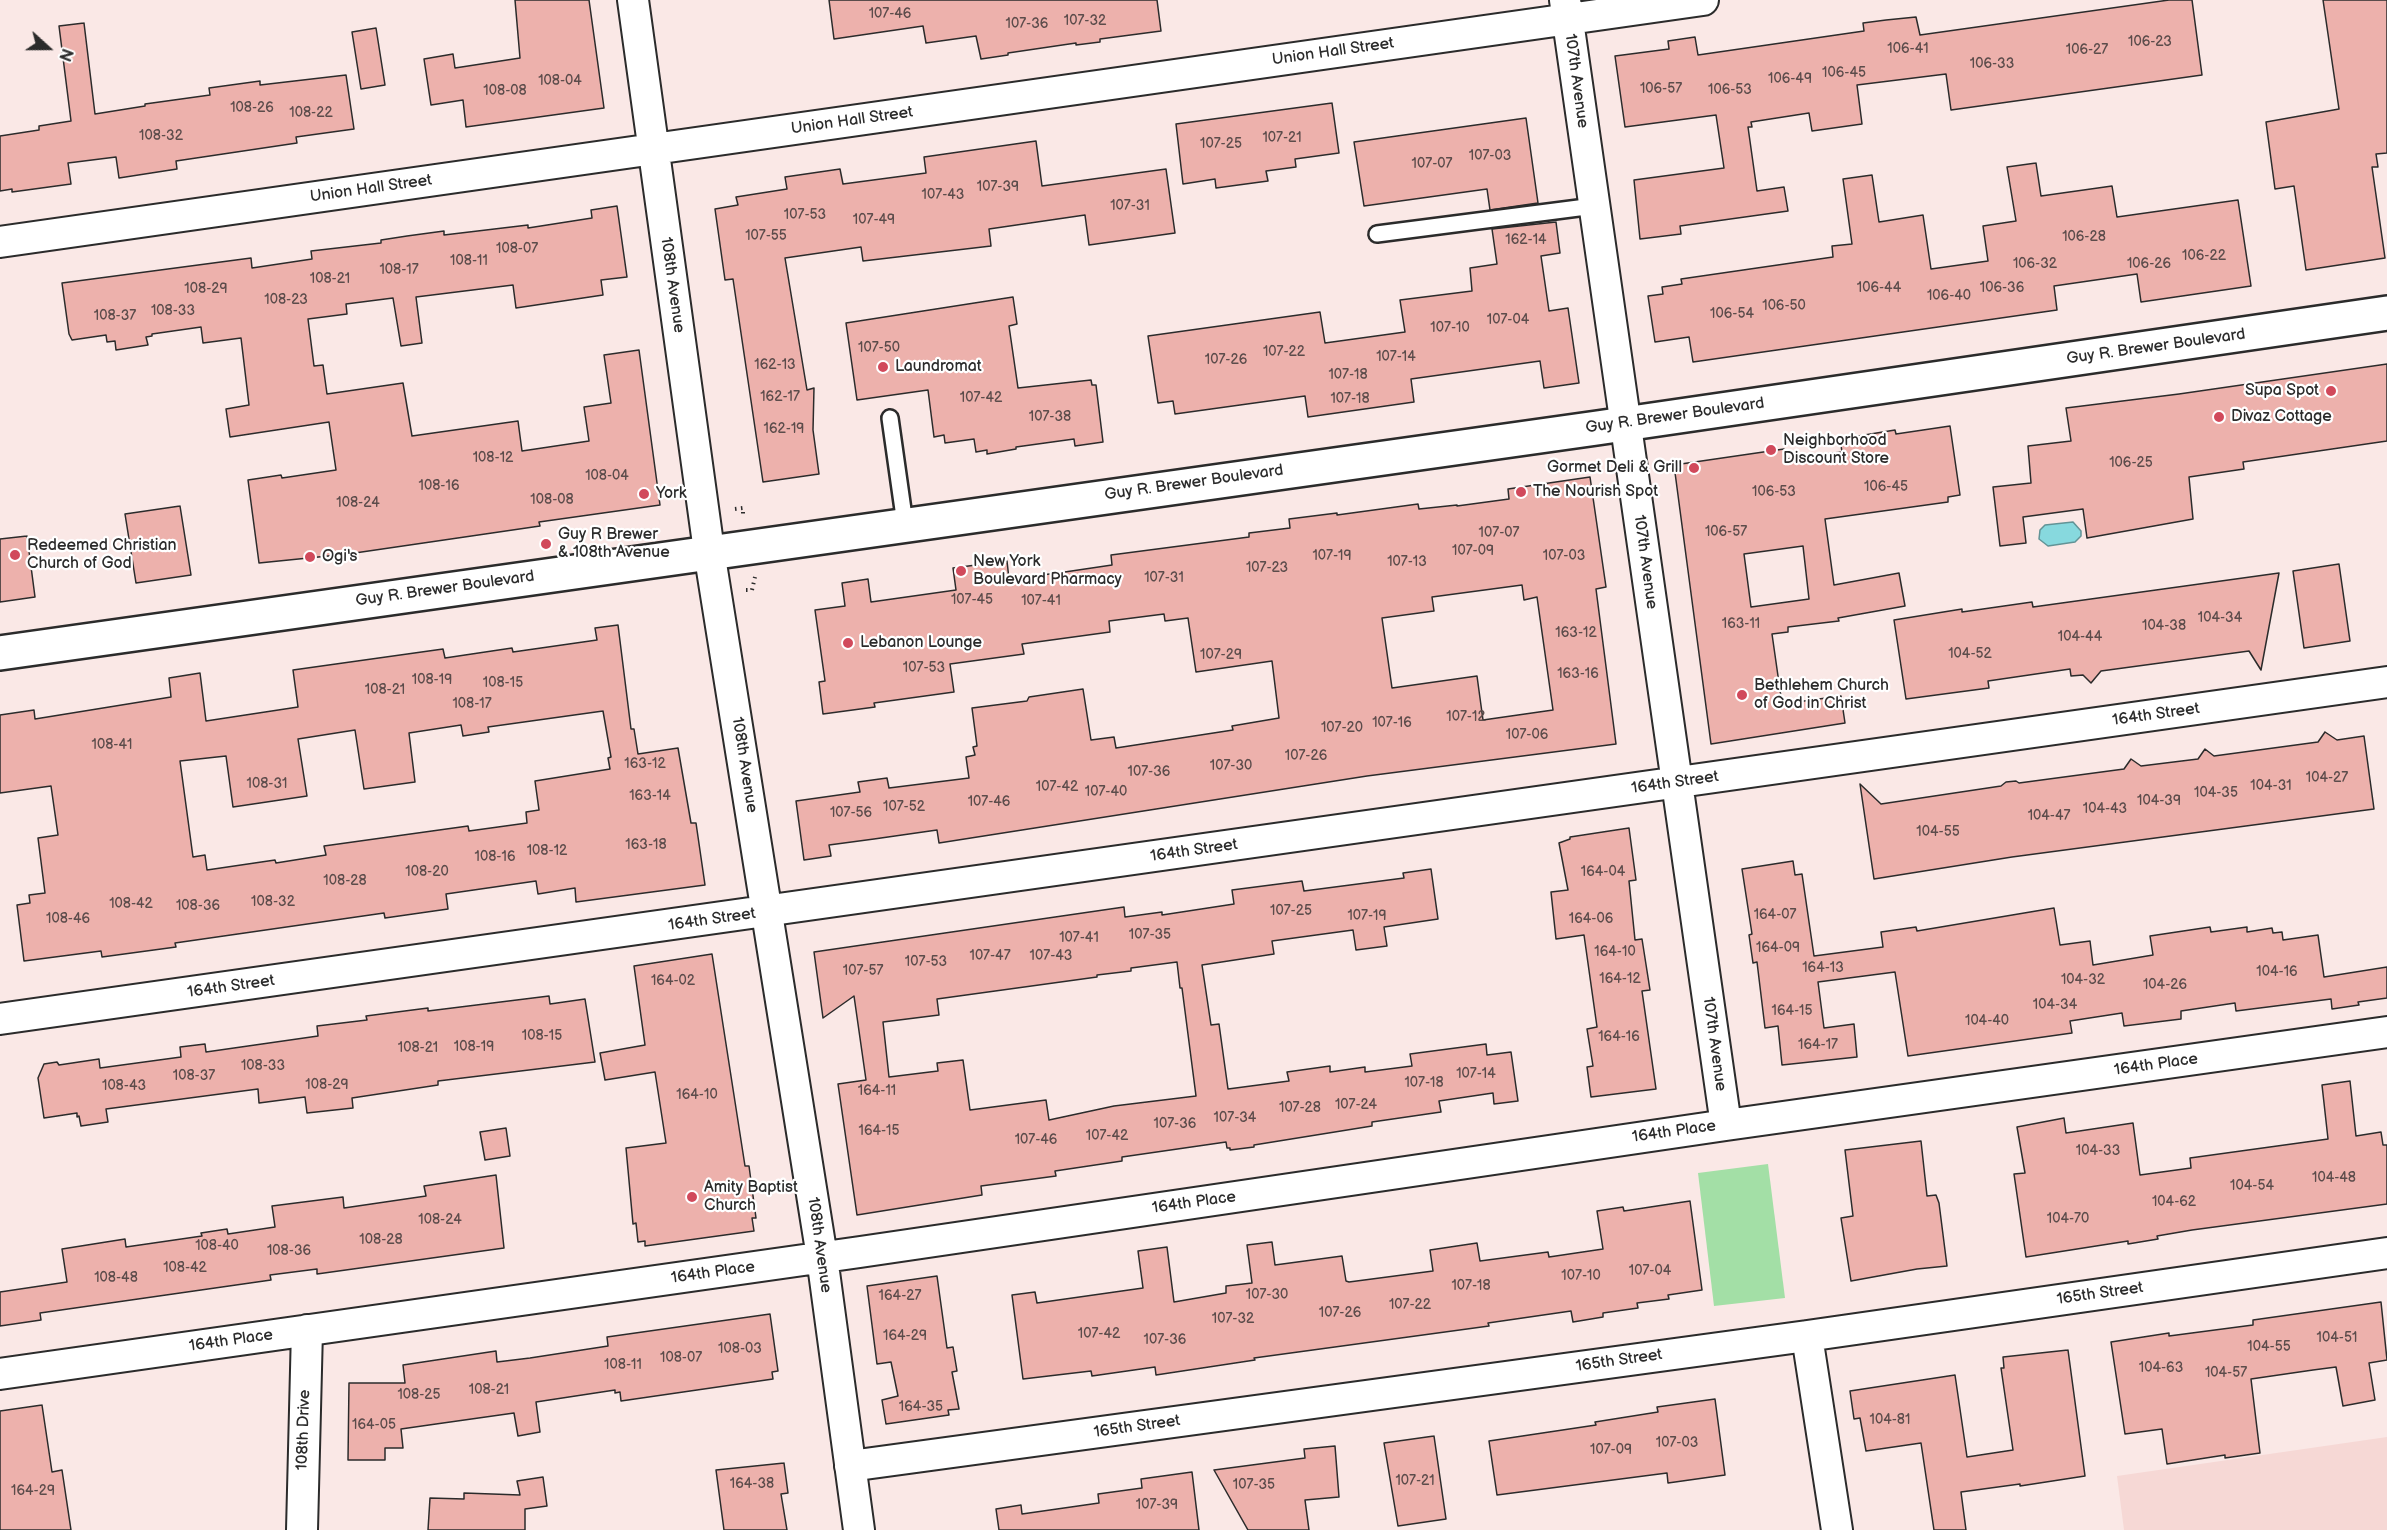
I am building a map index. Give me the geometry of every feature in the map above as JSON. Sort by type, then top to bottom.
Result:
[{"type":"main road","name":"Guy R. Brewer Boulevard","points":[[0,653],[2387,314]]},
{"type":"street","name":"108th Avenue","points":[[633,0],[710,551],[822,1257],[859,1530]]},
{"type":"street","name":"Union Hall Street","points":[[0,242],[654,149],[1566,9],[1703,0]]},
{"type":"street","name":"107th Avenue","points":[[1566,9],[1726,1125]]},
{"type":"street","name":"164th Street","points":[[0,1019],[2387,682]]},
{"type":"street","name":"164th Place","points":[[0,1374],[2387,1032]]},
{"type":"street","name":"165th Street","points":[[850,1466],[1807,1336],[2387,1253]]},
{"type":"street","name":"108th Drive","points":[[302,1530],[307,1330]]},
{"type":"street","points":[[1807,1336],[1837,1530]]},
{"type":"lane","points":[[1377,234],[1594,206]]},
{"type":"lane","points":[[890,418],[905,524]]},
{"type":"path","points":[[735,509],[742,508]]},
{"type":"path","points":[[743,590],[752,590],[755,576]]},
{"type":"shaded area","points":[[2387,1437],[2387,1530],[2124,1530],[2117,1476]]},
{"type":"green space","points":[[1768,1164],[1785,1298],[1714,1306],[1698,1173]]},
{"type":"water","points":[[2073,522],[2081,531],[2081,536],[2075,542],[2048,546],[2039,539],[2040,530],[2045,525]]},
{"type":"building","points":[[515,0],[589,0],[604,108],[466,127],[463,100],[431,105],[424,59],[453,54],[455,68],[520,58]]},
{"type":"building","points":[[829,0],[1157,0],[1161,31],[981,59],[976,36],[926,43],[923,26],[834,39]]},
{"type":"building","points":[[2169,0],[2192,0],[2202,75],[1951,110],[1946,74],[1857,85],[1862,124],[1812,131],[1809,113],[1751,122],[1752,127],[1748,127],[1757,191],[1784,187],[1788,211],[1680,226],[1681,234],[1640,239],[1634,180],[1724,168],[1716,115],[1625,127],[1615,56],[1669,49],[1668,41],[1695,37],[1698,55],[1864,31],[1863,23],[1886,20],[1916,17],[1920,35]]},
{"type":"building","points":[[2323,0],[2387,0],[2387,153],[2376,154],[2378,167],[2372,167],[2385,258],[2306,270],[2294,186],[2275,189],[2266,122],[2339,109]]},
{"type":"building","points":[[84,23],[95,114],[210,95],[209,88],[260,81],[260,85],[346,75],[354,129],[296,137],[297,143],[176,161],[177,169],[119,178],[116,157],[68,163],[71,184],[12,192],[12,189],[0,191],[0,136],[39,130],[39,126],[71,121],[59,26]]},
{"type":"building","points":[[376,28],[385,85],[361,89],[352,32]]},
{"type":"building","points":[[1332,103],[1339,153],[1295,159],[1296,167],[1266,171],[1268,181],[1216,188],[1215,179],[1183,184],[1176,124]]},
{"type":"building","points":[[1526,118],[1538,203],[1490,210],[1487,189],[1364,206],[1354,142]]},
{"type":"building","points":[[1036,141],[1042,186],[1166,169],[1175,233],[1089,245],[1085,215],[989,229],[991,246],[863,261],[861,247],[785,258],[807,390],[814,388],[813,430],[819,474],[763,482],[733,279],[725,280],[715,209],[738,205],[736,197],[787,189],[785,177],[840,169],[843,184],[926,173],[924,157]]},
{"type":"building","points":[[2036,163],[2041,196],[2112,186],[2117,217],[2238,200],[2251,286],[2141,302],[2137,274],[2054,286],[2057,310],[1693,362],[1689,337],[1655,342],[1648,296],[1663,294],[1662,287],[1682,284],[1681,279],[1833,257],[1832,246],[1852,244],[1843,179],[1872,175],[1879,222],[1923,215],[1931,269],[1988,261],[1983,226],[2016,221],[2007,167]]},
{"type":"building","points":[[617,206],[627,277],[601,280],[603,295],[516,308],[513,285],[416,297],[422,343],[401,346],[393,298],[346,304],[347,314],[308,319],[314,366],[323,365],[327,394],[403,383],[412,436],[518,421],[522,451],[589,441],[584,407],[611,403],[604,355],[639,350],[660,505],[539,522],[540,526],[348,554],[259,563],[248,480],[281,475],[282,478],[336,470],[329,422],[230,437],[226,409],[249,405],[241,338],[203,343],[201,327],[152,334],[146,337],[148,345],[116,350],[115,341],[107,342],[106,335],[72,340],[69,334],[62,283],[251,258],[252,268],[312,259],[311,251],[381,243],[381,240],[407,236],[444,231],[444,235],[528,225],[528,228],[592,218],[591,210]]},
{"type":"building","points":[[1556,222],[1560,253],[1541,256],[1549,311],[1568,308],[1579,383],[1544,388],[1540,361],[1411,379],[1414,402],[1308,417],[1305,396],[1175,414],[1173,401],[1158,403],[1148,336],[1320,312],[1325,343],[1405,332],[1400,300],[1472,291],[1470,268],[1497,264],[1492,229]]},
{"type":"building","points":[[1013,297],[1017,324],[1009,326],[1018,388],[1091,380],[1092,385],[1096,385],[1103,442],[1075,446],[1074,439],[1016,447],[1016,449],[987,454],[987,450],[976,452],[974,439],[945,443],[944,435],[934,437],[928,390],[857,400],[846,323]]},
{"type":"building","points":[[2387,364],[2387,441],[2243,462],[2244,469],[2189,477],[2193,519],[2087,538],[2083,509],[2023,517],[2026,543],[2000,546],[1993,487],[2031,483],[2028,446],[2071,441],[2066,408]]},
{"type":"building","points":[[1950,426],[1960,495],[1948,497],[1948,502],[1825,519],[1834,585],[1899,573],[1905,606],[1838,618],[1839,621],[1788,627],[1788,632],[1772,634],[1782,704],[1841,696],[1845,723],[1711,744],[1674,465],[1784,449],[1786,459],[1842,452],[1840,439],[1895,430],[1896,434]],"holes":[[[1803,546],[1809,599],[1751,607],[1744,554]]]},
{"type":"building","points":[[1590,477],[1606,587],[1596,589],[1616,744],[1367,776],[939,843],[937,830],[829,845],[831,856],[804,860],[796,801],[860,792],[858,782],[887,778],[889,788],[969,778],[966,757],[975,755],[973,747],[977,746],[972,708],[1027,701],[1029,697],[1083,689],[1091,740],[1114,737],[1116,748],[1233,730],[1232,726],[1279,718],[1272,661],[1196,672],[1188,618],[1165,621],[1164,614],[1109,621],[1110,632],[1022,644],[1024,654],[950,664],[954,692],[874,703],[875,707],[823,714],[819,682],[825,681],[815,610],[845,606],[842,583],[868,579],[871,602],[956,590],[953,568],[1007,561],[1009,579],[1058,573],[1112,565],[1111,555],[1249,537],[1249,533],[1290,528],[1289,519],[1418,504],[1419,509],[1509,499],[1508,489]],"holes":[[[1522,585],[1524,600],[1537,597],[1553,710],[1483,720],[1477,676],[1392,688],[1382,618],[1434,611],[1432,597]]]},
{"type":"building","points":[[180,506],[191,575],[136,583],[125,514]]},
{"type":"building","name":"Redeemed Christian Church of God","points":[[27,536],[35,597],[0,602],[0,539]]},
{"type":"building","points":[[2339,564],[2350,641],[2304,648],[2293,571]]},
{"type":"building","points":[[2279,573],[2261,670],[2249,651],[2101,671],[2091,683],[2083,675],[2071,676],[2070,669],[1988,681],[1989,688],[1906,699],[1894,620],[1962,609],[1962,612],[2032,602],[2033,607]]},
{"type":"building","points":[[618,625],[631,729],[634,729],[638,754],[678,748],[691,823],[696,823],[705,885],[576,902],[575,888],[538,894],[536,881],[446,894],[448,909],[385,918],[384,913],[175,943],[176,947],[102,957],[101,951],[24,961],[17,905],[30,903],[29,895],[45,893],[38,838],[58,835],[51,786],[0,793],[0,715],[34,710],[35,719],[171,697],[169,678],[200,673],[206,721],[298,707],[293,670],[443,649],[445,658],[512,648],[513,652],[597,640],[595,628]],"holes":[[[603,711],[611,757],[608,758],[610,769],[535,781],[539,810],[526,812],[527,823],[469,831],[468,826],[324,846],[326,855],[207,870],[205,855],[193,857],[180,761],[226,756],[233,807],[307,796],[298,739],[355,730],[364,789],[415,782],[409,733],[461,725],[463,736],[489,732],[488,727]]]},
{"type":"building","points":[[2325,732],[2337,740],[2364,736],[2374,809],[2012,857],[1874,879],[1860,784],[1881,804],[2001,786],[2006,782],[2019,783],[2124,769],[2131,759],[2141,766],[2198,759],[2205,749],[2214,756],[2318,742]]},
{"type":"building","points":[[1629,828],[1636,880],[1629,881],[1635,940],[1642,939],[1650,990],[1642,991],[1656,1089],[1591,1097],[1587,1067],[1593,1066],[1587,1029],[1597,1027],[1584,935],[1556,939],[1551,892],[1568,890],[1559,843],[1570,837]]},
{"type":"building","points":[[1793,861],[1795,875],[1802,874],[1814,956],[1883,947],[1881,932],[1916,927],[1917,931],[2054,908],[2060,945],[2090,941],[2093,965],[2153,955],[2150,936],[2210,927],[2211,932],[2247,927],[2247,932],[2272,928],[2273,933],[2282,932],[2283,940],[2318,935],[2324,977],[2387,967],[2387,998],[2332,1009],[2331,999],[2236,1011],[2235,1003],[2181,1011],[2181,1019],[2124,1026],[2122,1013],[2070,1021],[2072,1033],[1908,1056],[1895,972],[1818,982],[1824,1028],[1854,1024],[1857,1057],[1782,1065],[1778,1026],[1765,1028],[1757,962],[1753,963],[1749,935],[1752,934],[1742,869]]},
{"type":"building","points":[[1431,869],[1438,919],[1384,927],[1387,946],[1356,950],[1353,930],[1272,941],[1274,954],[1202,965],[1211,1025],[1219,1024],[1228,1089],[1289,1081],[1287,1072],[1330,1066],[1330,1072],[1365,1067],[1365,1072],[1412,1066],[1410,1054],[1486,1044],[1487,1055],[1511,1052],[1518,1101],[1494,1104],[1493,1093],[1439,1101],[1441,1112],[1372,1122],[1372,1126],[1230,1150],[1226,1142],[1122,1157],[1122,1161],[1055,1171],[1056,1176],[981,1186],[982,1195],[857,1215],[838,1084],[866,1080],[854,996],[823,1018],[814,952],[1124,907],[1125,917],[1162,912],[1162,915],[1234,904],[1232,890],[1302,881],[1304,891],[1404,878],[1403,873]],"holes":[[[1177,962],[1180,988],[1182,988],[1196,1096],[1114,1106],[1049,1120],[1046,1100],[970,1110],[963,1060],[937,1063],[938,1071],[889,1077],[883,1022],[939,1015],[937,999],[1097,977],[1097,975],[1131,971],[1131,968]]]},
{"type":"building","points":[[712,954],[745,1166],[749,1166],[756,1218],[752,1218],[754,1231],[645,1246],[645,1241],[638,1242],[636,1223],[633,1224],[626,1148],[666,1143],[655,1072],[605,1080],[600,1053],[645,1045],[634,966]]},
{"type":"building","points":[[549,996],[550,1004],[585,999],[595,1062],[438,1081],[438,1085],[352,1098],[353,1108],[307,1113],[305,1097],[259,1103],[258,1089],[106,1109],[108,1122],[81,1126],[77,1113],[44,1118],[38,1078],[44,1064],[57,1062],[59,1065],[99,1059],[100,1068],[181,1057],[180,1047],[205,1044],[206,1052],[318,1036],[317,1026],[367,1020],[366,1016]]},
{"type":"building","points":[[2350,1081],[2356,1136],[2381,1132],[2383,1145],[2387,1145],[2387,1204],[2192,1230],[2128,1244],[2128,1241],[2026,1257],[2014,1174],[2025,1173],[2017,1127],[2064,1118],[2066,1133],[2133,1123],[2140,1175],[2191,1168],[2190,1158],[2328,1139],[2322,1085]]},
{"type":"building","points":[[506,1128],[510,1156],[485,1160],[480,1132]]},
{"type":"building","points":[[1921,1141],[1927,1196],[1936,1195],[1939,1203],[1947,1266],[1851,1281],[1841,1218],[1853,1216],[1845,1150]]},
{"type":"building","points":[[496,1175],[504,1248],[317,1274],[317,1269],[270,1275],[271,1280],[40,1313],[41,1320],[0,1326],[0,1292],[67,1282],[62,1249],[125,1239],[126,1247],[202,1236],[201,1233],[227,1229],[228,1234],[275,1227],[272,1206],[343,1197],[344,1208],[426,1196],[424,1186]]},
{"type":"building","points":[[1690,1201],[1702,1290],[1668,1295],[1669,1299],[1637,1303],[1638,1308],[1603,1313],[1603,1317],[1573,1322],[1571,1311],[1488,1323],[1489,1326],[1254,1358],[1255,1360],[1156,1375],[1155,1367],[1092,1376],[1091,1371],[1023,1379],[1012,1295],[1035,1292],[1037,1303],[1143,1288],[1138,1251],[1167,1247],[1174,1302],[1226,1293],[1226,1286],[1252,1283],[1247,1245],[1272,1242],[1275,1265],[1342,1256],[1346,1281],[1349,1282],[1433,1271],[1430,1250],[1477,1243],[1480,1261],[1548,1252],[1549,1257],[1603,1249],[1597,1211],[1623,1207],[1624,1211]]},
{"type":"building","points":[[937,1276],[947,1348],[953,1347],[957,1371],[952,1372],[959,1409],[948,1410],[949,1415],[886,1424],[882,1400],[898,1396],[891,1362],[877,1364],[867,1286]]},
{"type":"building","points":[[2381,1302],[2387,1360],[2369,1363],[2375,1400],[2343,1406],[2336,1367],[2313,1370],[2251,1379],[2260,1453],[2225,1458],[2225,1455],[2167,1464],[2162,1429],[2125,1434],[2111,1342],[2169,1333],[2169,1336],[2253,1325],[2253,1320]]},
{"type":"building","points":[[770,1314],[778,1371],[772,1372],[773,1379],[621,1401],[620,1392],[615,1393],[615,1390],[536,1402],[540,1432],[518,1436],[514,1413],[401,1429],[403,1448],[385,1448],[385,1460],[348,1460],[349,1383],[405,1383],[403,1365],[496,1351],[497,1362],[530,1358],[608,1346],[607,1337]]},
{"type":"building","points":[[2068,1350],[2085,1476],[1961,1492],[1966,1530],[1934,1530],[1921,1443],[1866,1451],[1860,1418],[1854,1419],[1850,1391],[1955,1375],[1967,1457],[2013,1450],[2001,1368],[2004,1368],[2003,1357]]},
{"type":"building","points":[[1715,1399],[1725,1475],[1668,1483],[1667,1473],[1497,1495],[1489,1441],[1596,1425],[1595,1422],[1658,1412],[1657,1407]]},
{"type":"building","points":[[42,1405],[52,1472],[62,1470],[71,1530],[0,1530],[0,1411]]},
{"type":"building","points":[[1434,1436],[1446,1519],[1398,1526],[1384,1443]]},
{"type":"building","points":[[1335,1446],[1339,1497],[1305,1500],[1309,1530],[1248,1530],[1214,1470],[1305,1458],[1304,1449]]},
{"type":"building","points":[[784,1463],[788,1493],[781,1494],[787,1530],[724,1530],[716,1470]]},
{"type":"building","points":[[1192,1472],[1199,1530],[999,1530],[996,1509],[1021,1505],[1022,1514],[1099,1503],[1098,1494],[1142,1488],[1141,1479]]},
{"type":"building","points":[[543,1477],[547,1506],[525,1509],[525,1530],[428,1530],[430,1498],[464,1499],[464,1493],[520,1495],[517,1481]]},
{"type":"place","name":"Laundromat","points":[[883,367]]},
{"type":"place","name":"Supa Spot","points":[[2331,391]]},
{"type":"place","name":"Divaz Cottage","points":[[2219,417]]},
{"type":"place","name":"Neighborhood Discount Store","points":[[1771,450]]},
{"type":"place","name":"Gormet Deli & Grill","points":[[1694,468]]},
{"type":"place","name":"The Nourish Spot","points":[[1521,492]]},
{"type":"place","name":"York","points":[[644,494]]},
{"type":"place","name":"Guy R Brewer & 108th Avenue","points":[[546,544]]},
{"type":"place","name":"Redeemed Christian Church of God","points":[[15,555]]},
{"type":"place","name":"Ogi's","points":[[310,557]]},
{"type":"place","name":"New York Boulevard Pharmacy","points":[[961,571]]},
{"type":"place","name":"Lebanon Lounge","points":[[848,643]]},
{"type":"place","name":"Bethlehem Church of God in Christ","points":[[1742,695]]},
{"type":"place","name":"Amity Baptist Church","points":[[692,1197]]}]
